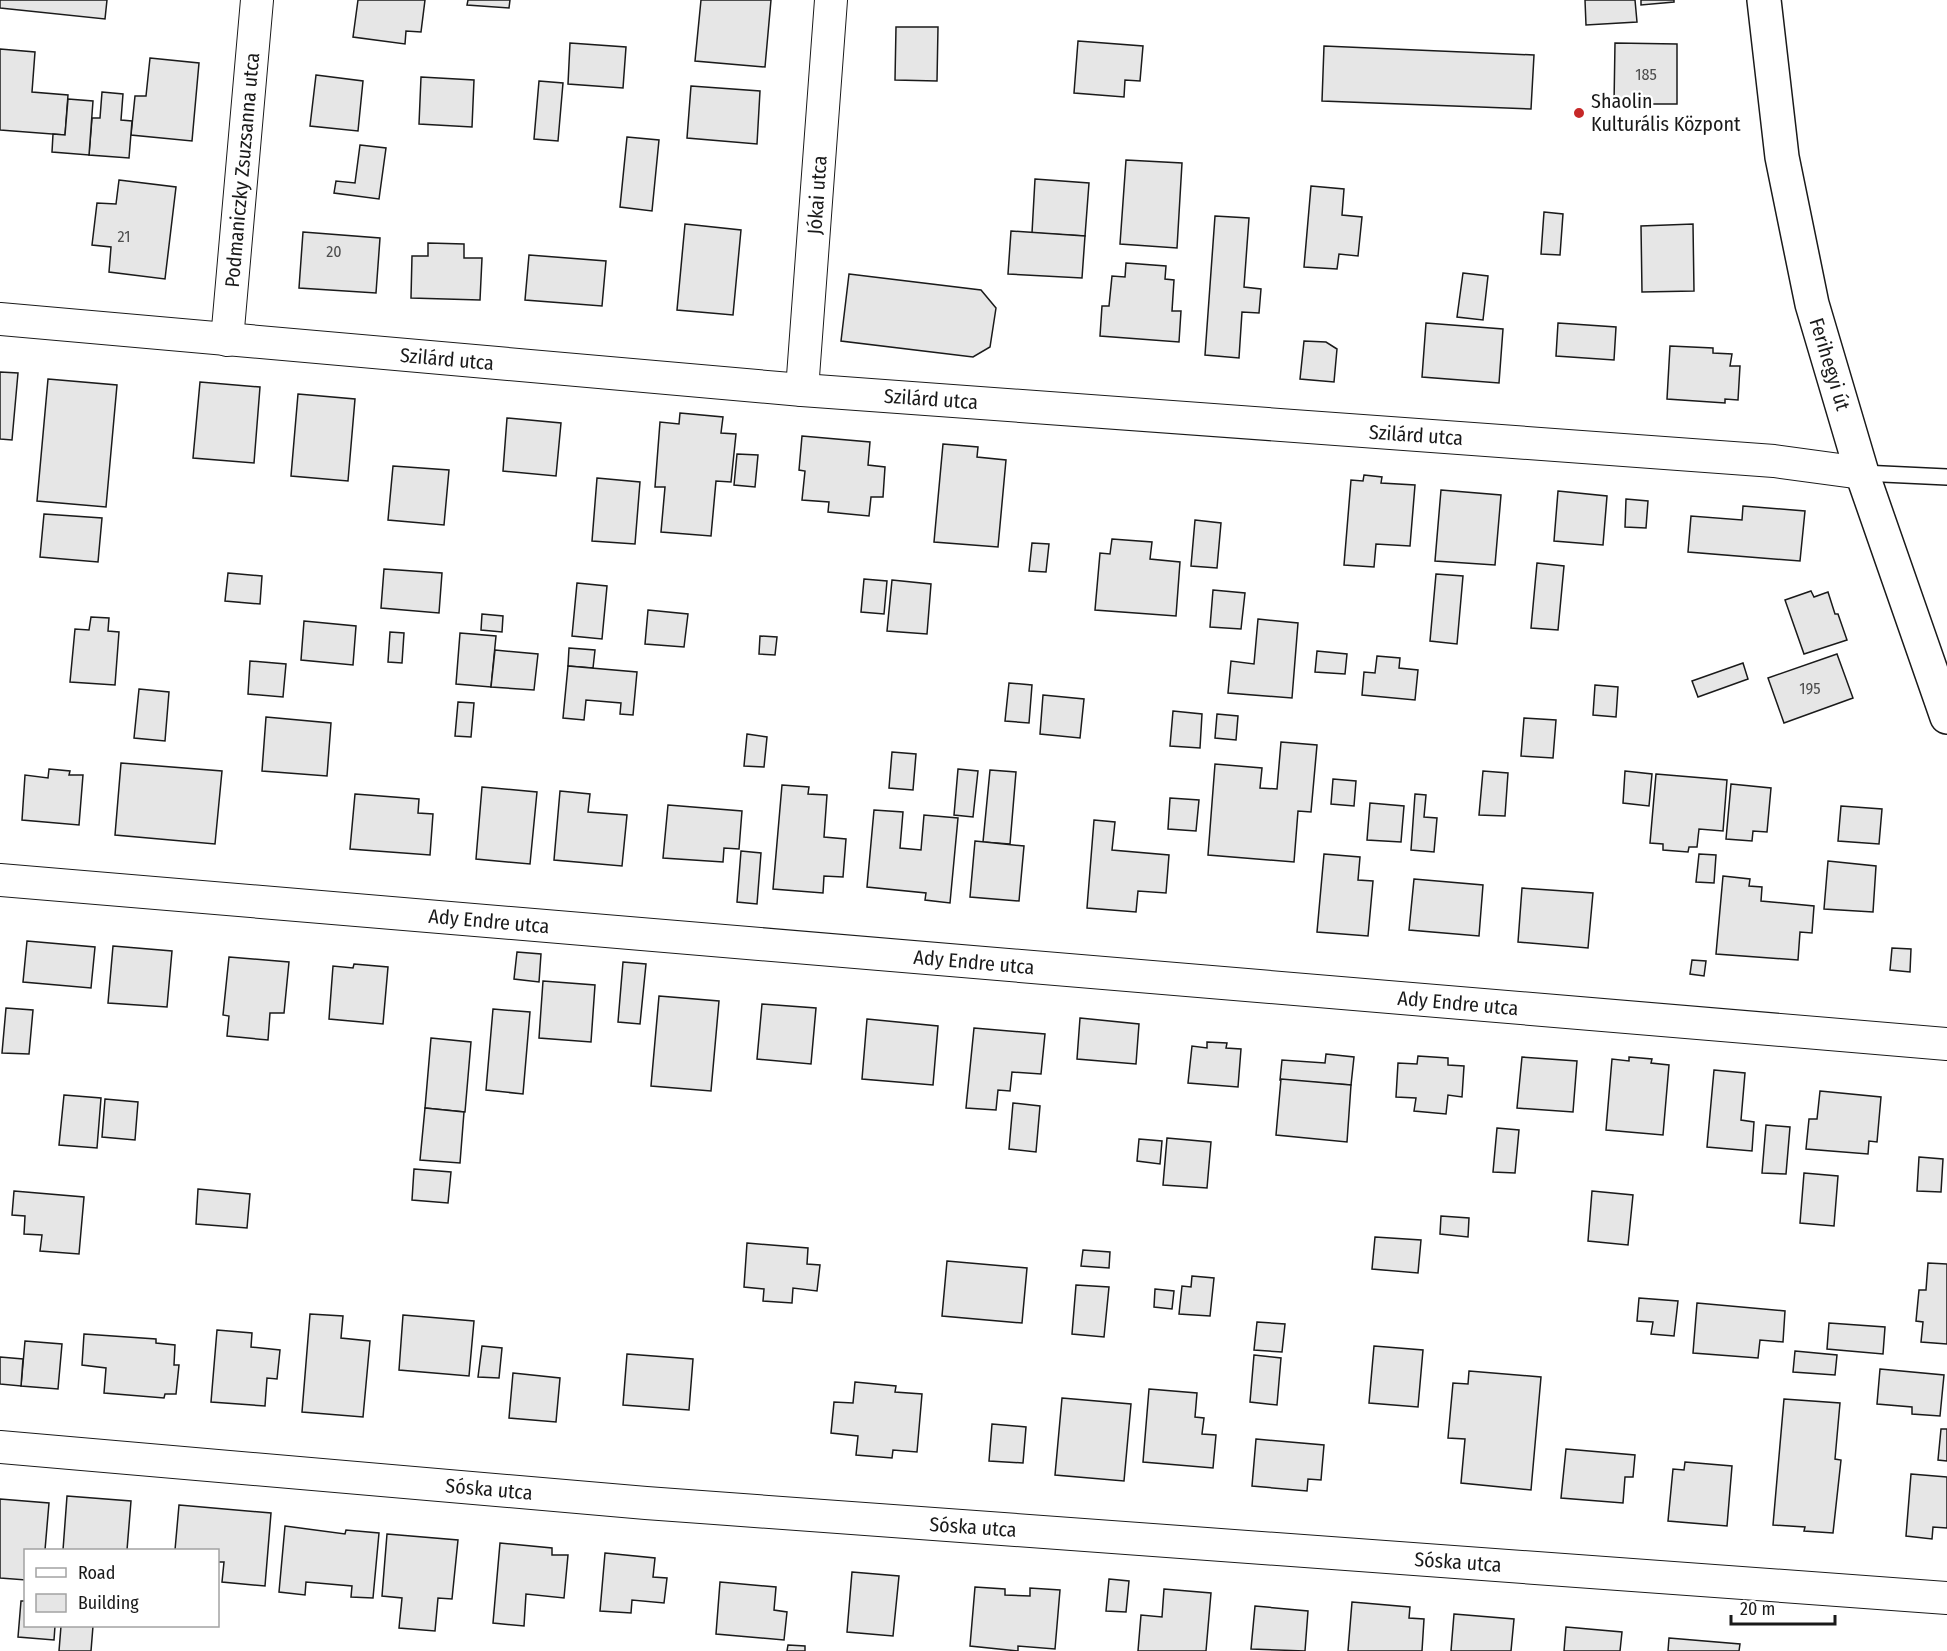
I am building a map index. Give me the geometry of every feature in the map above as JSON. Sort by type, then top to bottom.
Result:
[{"type":"main road","name":"Ferihegyi út","points":[[1764,0],[1782,157],[1812,304],[1862,473],[1947,717]]},
{"type":"street","name":"Podmaniczky Zsuzsanna utca","points":[[227,340],[257,0]]},
{"type":"street","name":"Jókai utca","points":[[802,390],[831,0]]},
{"type":"street","name":"Szilárd utca","points":[[0,319],[802,390],[1774,462],[1862,473]]},
{"type":"street","name":"Ady Endre utca","points":[[0,880],[1947,1044]]},
{"type":"street","name":"Sóska utca","points":[[0,1447],[646,1503],[1947,1598]]},
{"type":"lane","points":[[1862,473],[1947,477]]},
{"type":"building","points":[[0,0],[107,0],[105,19],[0,8]]},
{"type":"building","points":[[358,0],[425,0],[421,32],[406,31],[405,44],[353,37]]},
{"type":"building","points":[[468,0],[510,0],[509,8],[467,5]]},
{"type":"building","points":[[701,0],[771,0],[765,67],[695,61]]},
{"type":"building","points":[[1585,0],[1635,0],[1637,22],[1586,25]]},
{"type":"building","points":[[1641,0],[1674,0],[1674,2],[1641,5]]},
{"type":"building","points":[[896,27],[938,27],[937,81],[895,80]]},
{"type":"building","points":[[1078,41],[1143,46],[1140,81],[1125,80],[1124,97],[1074,93]]},
{"type":"building","points":[[570,43],[626,47],[623,88],[568,84]]},
{"type":"building","points":[[1615,43],[1677,44],[1677,104],[1614,104]]},
{"type":"building","points":[[1324,46],[1534,55],[1531,109],[1322,101]]},
{"type":"building","points":[[0,49],[35,52],[32,92],[68,95],[65,135],[0,130]]},
{"type":"building","points":[[150,58],[199,63],[192,141],[131,135],[135,96],[146,96]]},
{"type":"building","points":[[316,75],[363,81],[358,131],[310,126]]},
{"type":"building","points":[[421,77],[474,80],[472,127],[419,124]]},
{"type":"building","points":[[539,81],[563,83],[558,141],[534,139]]},
{"type":"building","points":[[691,86],[760,91],[757,144],[687,138]]},
{"type":"building","points":[[102,92],[123,94],[121,120],[132,121],[129,158],[89,155],[92,118],[100,118]]},
{"type":"building","points":[[68,99],[93,101],[89,155],[52,152],[53,134],[65,135]]},
{"type":"building","points":[[627,137],[659,140],[652,211],[620,207]]},
{"type":"building","points":[[360,145],[386,148],[379,199],[334,193],[336,181],[355,183]]},
{"type":"building","points":[[1126,160],[1182,163],[1177,248],[1120,244]]},
{"type":"building","points":[[1035,179],[1089,183],[1085,236],[1032,233]]},
{"type":"building","points":[[119,180],[176,187],[165,279],[109,272],[111,247],[92,245],[97,203],[116,204]]},
{"type":"building","points":[[1311,186],[1344,189],[1342,215],[1362,217],[1358,256],[1339,254],[1337,269],[1304,267]]},
{"type":"building","points":[[1544,212],[1563,214],[1560,255],[1541,254]]},
{"type":"building","points":[[1215,216],[1249,218],[1244,287],[1261,289],[1259,313],[1242,312],[1239,358],[1205,355]]},
{"type":"building","points":[[685,224],[741,230],[733,315],[677,310]]},
{"type":"building","points":[[1693,224],[1694,291],[1642,292],[1641,226]]},
{"type":"building","points":[[1011,231],[1085,236],[1082,278],[1008,274]]},
{"type":"building","points":[[303,232],[380,238],[376,293],[299,288]]},
{"type":"building","points":[[428,243],[464,244],[464,258],[482,258],[480,300],[411,298],[412,256],[428,256]]},
{"type":"building","points":[[529,255],[606,261],[602,306],[525,300]]},
{"type":"building","points":[[1126,263],[1166,266],[1165,279],[1174,280],[1172,311],[1181,311],[1179,342],[1100,336],[1102,306],[1109,306],[1112,276],[1125,277]]},
{"type":"building","points":[[1463,273],[1488,276],[1483,320],[1457,317]]},
{"type":"building","points":[[849,274],[981,290],[996,308],[990,347],[973,357],[841,341]]},
{"type":"building","points":[[1426,323],[1503,329],[1499,383],[1422,377]]},
{"type":"building","points":[[1558,323],[1616,327],[1614,360],[1556,356]]},
{"type":"building","points":[[1304,341],[1326,342],[1337,349],[1334,382],[1300,379]]},
{"type":"building","points":[[1670,346],[1713,348],[1713,353],[1732,354],[1730,366],[1740,366],[1738,400],[1725,399],[1725,403],[1667,399]]},
{"type":"building","points":[[0,372],[18,373],[12,440],[0,439]]},
{"type":"building","points":[[48,379],[117,385],[106,507],[37,501]]},
{"type":"building","points":[[200,382],[260,387],[254,463],[193,458]]},
{"type":"building","points":[[298,394],[355,399],[348,481],[291,476]]},
{"type":"building","points":[[680,413],[723,417],[721,433],[736,434],[731,482],[716,481],[711,536],[661,532],[665,487],[655,487],[660,422],[679,424]]},
{"type":"building","points":[[507,418],[561,423],[556,476],[503,471]]},
{"type":"building","points":[[802,436],[870,442],[868,465],[885,467],[883,497],[871,497],[869,516],[828,512],[829,502],[802,500],[805,471],[799,470]]},
{"type":"building","points":[[943,444],[978,447],[977,457],[1006,460],[998,547],[934,542]]},
{"type":"building","points":[[737,454],[758,455],[755,487],[734,485]]},
{"type":"building","points":[[393,466],[449,470],[444,525],[388,520]]},
{"type":"building","points":[[1364,475],[1382,477],[1381,483],[1415,485],[1410,546],[1376,544],[1374,567],[1344,565],[1351,480],[1363,481]]},
{"type":"building","points":[[597,478],[640,482],[635,544],[592,541]]},
{"type":"building","points":[[1441,490],[1501,495],[1495,565],[1435,561]]},
{"type":"building","points":[[1558,491],[1607,496],[1603,545],[1554,541]]},
{"type":"building","points":[[1626,499],[1648,501],[1646,528],[1625,527]]},
{"type":"building","points":[[1743,506],[1805,511],[1800,561],[1688,552],[1691,516],[1742,520]]},
{"type":"building","points":[[44,514],[102,518],[98,562],[40,557]]},
{"type":"building","points":[[1195,520],[1221,523],[1217,568],[1191,566]]},
{"type":"building","points":[[1112,539],[1152,542],[1150,559],[1180,562],[1176,616],[1095,610],[1100,553],[1110,554]]},
{"type":"building","points":[[1032,543],[1049,544],[1046,572],[1029,571]]},
{"type":"building","points":[[1537,563],[1564,566],[1558,630],[1531,628]]},
{"type":"building","points":[[384,569],[442,573],[439,613],[381,608]]},
{"type":"building","points":[[228,573],[262,576],[260,604],[225,601]]},
{"type":"building","points":[[1436,574],[1463,576],[1457,644],[1430,641]]},
{"type":"building","points":[[864,579],[887,581],[884,614],[861,612]]},
{"type":"building","points":[[892,580],[931,584],[927,634],[887,631]]},
{"type":"building","points":[[577,583],[607,586],[602,639],[572,636]]},
{"type":"building","points":[[1213,590],[1245,593],[1241,629],[1210,627]]},
{"type":"building","points":[[1811,591],[1814,597],[1828,592],[1847,640],[1804,654],[1785,600]]},
{"type":"building","points":[[648,610],[688,614],[684,647],[645,644]]},
{"type":"building","points":[[482,614],[503,616],[502,632],[481,630]]},
{"type":"building","points":[[91,617],[109,618],[108,631],[119,632],[115,685],[70,682],[75,629],[89,630]]},
{"type":"building","points":[[1258,619],[1298,623],[1292,698],[1228,693],[1231,661],[1254,664]]},
{"type":"building","points":[[304,621],[356,626],[353,665],[301,660]]},
{"type":"building","points":[[390,632],[404,633],[402,663],[388,662]]},
{"type":"building","points":[[460,633],[496,636],[491,687],[456,684]]},
{"type":"building","points":[[760,636],[777,637],[775,655],[759,654]]},
{"type":"building","points":[[569,648],[595,650],[593,668],[568,666]]},
{"type":"building","points":[[495,650],[538,654],[534,690],[491,687]]},
{"type":"building","points":[[1317,651],[1347,654],[1345,674],[1315,672]]},
{"type":"building","points":[[1837,654],[1853,698],[1784,723],[1768,678]]},
{"type":"building","points":[[1377,656],[1400,658],[1399,668],[1418,670],[1415,700],[1362,695],[1364,672],[1375,673]]},
{"type":"building","points":[[250,661],[286,664],[283,697],[248,694]]},
{"type":"building","points":[[1743,663],[1748,679],[1698,697],[1692,681]]},
{"type":"building","points":[[568,666],[637,672],[633,715],[620,714],[621,703],[586,700],[584,720],[563,718]]},
{"type":"building","points":[[1009,683],[1032,685],[1029,723],[1005,721]]},
{"type":"building","points":[[1595,685],[1618,687],[1616,717],[1593,715]]},
{"type":"building","points":[[139,689],[169,692],[165,741],[134,738]]},
{"type":"building","points":[[1043,695],[1084,699],[1080,738],[1040,734]]},
{"type":"building","points":[[458,702],[474,703],[471,737],[455,736]]},
{"type":"building","points":[[1173,711],[1202,714],[1200,748],[1170,746]]},
{"type":"building","points":[[1217,714],[1238,716],[1236,740],[1215,738]]},
{"type":"building","points":[[266,717],[331,723],[327,776],[262,771]]},
{"type":"building","points":[[1524,718],[1556,720],[1553,758],[1521,756]]},
{"type":"building","points":[[747,734],[767,737],[764,767],[744,766]]},
{"type":"building","points":[[1281,742],[1317,745],[1311,812],[1298,811],[1294,862],[1208,855],[1215,764],[1262,768],[1260,788],[1277,789]]},
{"type":"building","points":[[892,752],[916,754],[913,790],[889,788]]},
{"type":"building","points":[[121,763],[222,771],[215,844],[115,835]]},
{"type":"building","points":[[49,769],[70,771],[69,775],[83,775],[79,825],[22,820],[25,775],[48,778]]},
{"type":"building","points":[[958,769],[978,771],[973,817],[954,815]]},
{"type":"building","points":[[990,770],[1016,772],[1010,844],[983,842]]},
{"type":"building","points":[[1483,771],[1508,773],[1505,816],[1479,815]]},
{"type":"building","points":[[1625,771],[1652,774],[1649,806],[1623,803]]},
{"type":"building","points":[[1656,774],[1727,780],[1723,831],[1699,829],[1697,847],[1689,847],[1688,852],[1663,850],[1663,844],[1650,843]]},
{"type":"building","points":[[1333,779],[1356,781],[1354,806],[1331,804]]},
{"type":"building","points":[[1731,784],[1771,788],[1767,832],[1753,831],[1752,841],[1726,839]]},
{"type":"building","points":[[782,785],[809,787],[808,794],[827,795],[824,837],[846,839],[843,877],[824,876],[823,893],[773,889]]},
{"type":"building","points":[[482,787],[537,792],[530,864],[476,859]]},
{"type":"building","points":[[560,791],[590,794],[588,812],[627,815],[622,866],[554,860]]},
{"type":"building","points":[[355,794],[419,799],[418,813],[433,814],[430,855],[350,849]]},
{"type":"building","points":[[1415,794],[1426,795],[1424,817],[1437,818],[1434,852],[1411,850]]},
{"type":"building","points":[[1170,798],[1199,800],[1196,831],[1168,829]]},
{"type":"building","points":[[1370,803],[1404,806],[1401,842],[1367,840]]},
{"type":"building","points":[[668,805],[742,811],[739,849],[724,848],[723,862],[663,858]]},
{"type":"building","points":[[1841,806],[1882,809],[1879,844],[1838,841]]},
{"type":"building","points":[[874,810],[903,812],[900,848],[921,850],[924,815],[958,818],[950,903],[925,900],[926,893],[867,887]]},
{"type":"building","points":[[1094,820],[1115,822],[1112,850],[1169,855],[1166,893],[1138,891],[1136,912],[1087,908]]},
{"type":"building","points":[[975,841],[1024,846],[1019,901],[970,897]]},
{"type":"building","points":[[741,851],[761,853],[757,904],[737,902]]},
{"type":"building","points":[[1324,854],[1360,857],[1358,880],[1373,881],[1368,936],[1317,932]]},
{"type":"building","points":[[1699,854],[1716,855],[1714,883],[1696,882]]},
{"type":"building","points":[[1828,861],[1876,866],[1873,912],[1824,909]]},
{"type":"building","points":[[1723,876],[1750,879],[1749,886],[1762,887],[1761,901],[1814,906],[1812,933],[1800,932],[1798,960],[1716,954]]},
{"type":"building","points":[[1414,879],[1483,885],[1479,936],[1409,930]]},
{"type":"building","points":[[1522,888],[1593,893],[1588,948],[1518,942]]},
{"type":"building","points":[[27,941],[95,947],[91,988],[23,982]]},
{"type":"building","points":[[113,946],[172,951],[167,1007],[108,1003]]},
{"type":"building","points":[[1892,948],[1911,949],[1910,972],[1890,970]]},
{"type":"building","points":[[517,952],[541,954],[539,982],[514,979]]},
{"type":"building","points":[[229,957],[289,962],[284,1013],[270,1013],[268,1040],[227,1036],[229,1016],[223,1015]]},
{"type":"building","points":[[1692,960],[1706,961],[1704,976],[1690,974]]},
{"type":"building","points":[[623,962],[646,964],[640,1024],[618,1022]]},
{"type":"building","points":[[354,964],[388,967],[383,1024],[329,1019],[333,966],[353,968]]},
{"type":"building","points":[[543,981],[595,985],[591,1042],[539,1038]]},
{"type":"building","points":[[659,996],[719,1001],[711,1091],[651,1086]]},
{"type":"building","points":[[762,1004],[816,1008],[811,1064],[757,1059]]},
{"type":"building","points":[[6,1008],[33,1010],[29,1054],[2,1053]]},
{"type":"building","points":[[493,1009],[530,1012],[523,1094],[486,1090]]},
{"type":"building","points":[[1080,1018],[1139,1024],[1136,1064],[1077,1059]]},
{"type":"building","points":[[867,1019],[938,1026],[933,1085],[862,1079]]},
{"type":"building","points":[[974,1028],[1045,1034],[1041,1074],[1012,1072],[1010,1091],[998,1090],[996,1110],[966,1108]]},
{"type":"building","points":[[431,1038],[471,1042],[465,1112],[425,1108]]},
{"type":"building","points":[[1207,1042],[1227,1043],[1226,1048],[1241,1049],[1238,1087],[1188,1083],[1192,1046],[1207,1048]]},
{"type":"building","points":[[1326,1054],[1354,1057],[1351,1085],[1280,1080],[1282,1060],[1325,1063]]},
{"type":"building","points":[[1418,1056],[1448,1058],[1448,1065],[1464,1066],[1462,1097],[1448,1095],[1446,1114],[1414,1111],[1416,1098],[1396,1097],[1398,1063],[1417,1064]]},
{"type":"building","points":[[1522,1057],[1577,1061],[1573,1112],[1517,1108]]},
{"type":"building","points":[[1629,1057],[1652,1059],[1651,1063],[1669,1065],[1663,1135],[1606,1130],[1612,1059],[1629,1061]]},
{"type":"building","points":[[1714,1070],[1745,1073],[1741,1120],[1754,1122],[1752,1151],[1707,1147]]},
{"type":"building","points":[[1281,1079],[1351,1085],[1347,1142],[1276,1135]]},
{"type":"building","points":[[1820,1091],[1881,1097],[1877,1142],[1869,1141],[1868,1154],[1806,1149],[1809,1119],[1817,1119]]},
{"type":"building","points":[[64,1095],[101,1098],[97,1148],[59,1145]]},
{"type":"building","points":[[105,1099],[138,1102],[135,1140],[102,1137]]},
{"type":"building","points":[[1013,1103],[1040,1106],[1036,1152],[1009,1149]]},
{"type":"building","points":[[425,1108],[464,1112],[460,1163],[420,1160]]},
{"type":"building","points":[[1766,1125],[1790,1127],[1786,1174],[1762,1173]]},
{"type":"building","points":[[1497,1128],[1519,1130],[1515,1173],[1493,1172]]},
{"type":"building","points":[[1167,1138],[1211,1142],[1207,1188],[1163,1185]]},
{"type":"building","points":[[1139,1139],[1162,1141],[1160,1164],[1137,1161]]},
{"type":"building","points":[[1919,1157],[1943,1159],[1941,1192],[1917,1191]]},
{"type":"building","points":[[414,1169],[451,1172],[448,1203],[412,1200]]},
{"type":"building","points":[[1804,1173],[1838,1176],[1834,1226],[1800,1223]]},
{"type":"building","points":[[198,1189],[250,1194],[247,1228],[196,1224]]},
{"type":"building","points":[[14,1191],[84,1197],[79,1254],[40,1251],[42,1235],[24,1234],[25,1216],[12,1215]]},
{"type":"building","points":[[1592,1191],[1633,1195],[1628,1245],[1588,1241]]},
{"type":"building","points":[[1441,1216],[1469,1218],[1468,1237],[1440,1234]]},
{"type":"building","points":[[1375,1237],[1421,1240],[1418,1273],[1372,1269]]},
{"type":"building","points":[[747,1243],[808,1248],[807,1264],[820,1265],[817,1291],[793,1288],[792,1303],[763,1301],[764,1289],[744,1287]]},
{"type":"building","points":[[1083,1250],[1110,1252],[1109,1268],[1081,1266]]},
{"type":"building","points":[[947,1261],[1027,1268],[1022,1323],[942,1316]]},
{"type":"building","points":[[1928,1263],[1947,1264],[1947,1344],[1921,1342],[1923,1322],[1916,1321],[1919,1290],[1926,1290]]},
{"type":"building","points":[[1192,1276],[1214,1278],[1210,1316],[1179,1314],[1182,1286],[1191,1287]]},
{"type":"building","points":[[1076,1285],[1109,1287],[1104,1337],[1072,1334]]},
{"type":"building","points":[[1155,1289],[1174,1291],[1172,1309],[1154,1307]]},
{"type":"building","points":[[1639,1298],[1678,1301],[1674,1336],[1651,1334],[1653,1322],[1637,1321]]},
{"type":"building","points":[[1697,1303],[1785,1311],[1783,1342],[1760,1340],[1758,1358],[1693,1353]]},
{"type":"building","points":[[310,1314],[343,1316],[341,1338],[370,1341],[363,1417],[302,1412]]},
{"type":"building","points":[[403,1315],[474,1321],[469,1376],[399,1370]]},
{"type":"building","points":[[1257,1322],[1285,1324],[1282,1352],[1254,1350]]},
{"type":"building","points":[[1829,1323],[1885,1327],[1883,1354],[1827,1349]]},
{"type":"building","points":[[217,1330],[252,1333],[251,1347],[280,1350],[277,1379],[267,1378],[265,1406],[211,1402]]},
{"type":"building","points":[[84,1334],[156,1339],[156,1343],[175,1345],[174,1365],[179,1365],[176,1394],[165,1394],[164,1398],[104,1393],[106,1368],[82,1365]]},
{"type":"building","points":[[25,1341],[62,1344],[58,1389],[21,1386]]},
{"type":"building","points":[[482,1346],[502,1348],[499,1378],[478,1377]]},
{"type":"building","points":[[1374,1346],[1423,1350],[1418,1407],[1369,1403]]},
{"type":"building","points":[[1795,1351],[1837,1355],[1835,1375],[1793,1372]]},
{"type":"building","points":[[627,1354],[693,1359],[689,1410],[623,1405]]},
{"type":"building","points":[[1254,1355],[1281,1358],[1277,1405],[1250,1402]]},
{"type":"building","points":[[0,1357],[23,1359],[21,1386],[0,1384]]},
{"type":"building","points":[[1880,1369],[1944,1375],[1940,1416],[1912,1414],[1912,1407],[1877,1404]]},
{"type":"building","points":[[1469,1371],[1541,1377],[1531,1490],[1461,1483],[1465,1439],[1448,1438],[1453,1383],[1468,1384]]},
{"type":"building","points":[[513,1373],[560,1378],[556,1422],[509,1418]]},
{"type":"building","points":[[855,1382],[896,1386],[895,1392],[922,1394],[917,1452],[893,1450],[892,1458],[856,1455],[858,1436],[831,1433],[834,1402],[853,1403]]},
{"type":"building","points":[[1149,1389],[1197,1393],[1195,1417],[1204,1418],[1202,1434],[1216,1435],[1213,1468],[1143,1462]]},
{"type":"building","points":[[1062,1398],[1131,1404],[1124,1481],[1055,1475]]},
{"type":"building","points":[[1784,1399],[1840,1403],[1835,1459],[1841,1460],[1833,1533],[1804,1531],[1805,1527],[1773,1525]]},
{"type":"building","points":[[992,1424],[1026,1427],[1023,1463],[989,1461]]},
{"type":"building","points":[[1941,1429],[1947,1429],[1947,1461],[1938,1460]]},
{"type":"building","points":[[1256,1439],[1324,1445],[1321,1480],[1308,1479],[1307,1491],[1252,1486]]},
{"type":"building","points":[[1566,1449],[1635,1455],[1633,1477],[1625,1477],[1623,1503],[1561,1498]]},
{"type":"building","points":[[1685,1462],[1732,1466],[1727,1526],[1668,1521],[1673,1469],[1684,1470]]},
{"type":"building","points":[[1911,1474],[1947,1477],[1947,1528],[1933,1527],[1932,1539],[1906,1536]]},
{"type":"building","points":[[67,1496],[131,1501],[127,1549],[63,1549]]},
{"type":"building","points":[[0,1499],[49,1503],[45,1549],[24,1549],[24,1580],[0,1578]]},
{"type":"building","points":[[179,1505],[271,1513],[265,1586],[222,1582],[224,1562],[219,1562],[219,1549],[175,1549]]},
{"type":"building","points":[[285,1526],[345,1534],[346,1530],[379,1533],[373,1598],[351,1597],[352,1586],[306,1582],[305,1595],[279,1592]]},
{"type":"building","points":[[387,1534],[458,1540],[452,1599],[438,1598],[435,1631],[399,1628],[402,1598],[382,1596]]},
{"type":"building","points":[[500,1543],[552,1548],[552,1555],[568,1555],[564,1598],[526,1594],[524,1626],[493,1623]]},
{"type":"building","points":[[605,1553],[655,1558],[653,1577],[667,1578],[664,1603],[632,1600],[631,1613],[600,1611]]},
{"type":"building","points":[[852,1572],[899,1576],[893,1636],[847,1632]]},
{"type":"building","points":[[1109,1579],[1129,1581],[1126,1612],[1106,1611]]},
{"type":"building","points":[[720,1582],[776,1587],[774,1610],[787,1612],[784,1640],[716,1634]]},
{"type":"building","points":[[975,1587],[1005,1589],[1005,1595],[1030,1596],[1030,1588],[1060,1590],[1055,1649],[1018,1646],[1018,1651],[970,1646]]},
{"type":"building","points":[[1164,1589],[1211,1593],[1206,1651],[1138,1651],[1141,1615],[1162,1617]]},
{"type":"building","points":[[21,1601],[24,1601],[24,1627],[55,1627],[54,1640],[18,1637]]},
{"type":"building","points":[[1352,1602],[1410,1607],[1409,1618],[1424,1619],[1422,1651],[1348,1651]]},
{"type":"building","points":[[1255,1606],[1308,1611],[1305,1651],[1251,1649]]},
{"type":"building","points":[[1454,1614],[1514,1619],[1511,1651],[1451,1651]]},
{"type":"building","points":[[61,1627],[93,1627],[91,1651],[59,1651]]},
{"type":"building","points":[[1566,1627],[1622,1632],[1620,1651],[1564,1651]]},
{"type":"building","points":[[1669,1638],[1740,1644],[1739,1651],[1668,1651]]},
{"type":"building","points":[[788,1645],[805,1646],[805,1651],[787,1651]]},
{"type":"place","name":"Shaolin Kulturális Központ","points":[[1579,113]]}]
